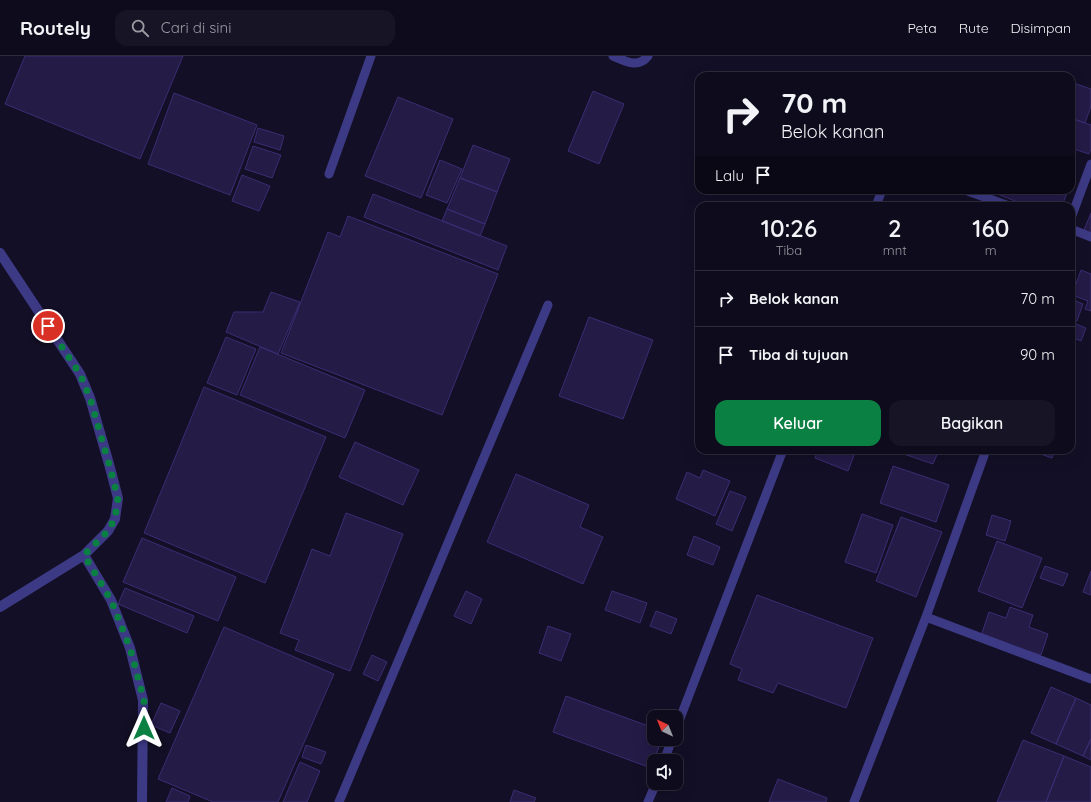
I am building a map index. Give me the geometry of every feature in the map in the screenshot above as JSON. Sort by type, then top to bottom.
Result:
[{"type":"street","points":[[0,253],[80,374],[90,398],[118,498],[115,518],[108,531],[84,555],[0,607]]},
{"type":"street","points":[[84,555],[114,606],[130,648],[144,700],[142,802]]},
{"type":"lane","points":[[329,174],[371,56]]},
{"type":"lane","points":[[613,56],[632,64],[641,62],[648,56]]},
{"type":"lane","points":[[1075,207],[1091,164]]},
{"type":"lane","points":[[976,194],[998,202]]},
{"type":"lane","points":[[1075,231],[1091,237]]},
{"type":"lane","points":[[339,802],[548,305]]},
{"type":"lane","points":[[683,711],[780,454]]},
{"type":"lane","points":[[854,802],[926,617],[985,454]]},
{"type":"lane","points":[[926,617],[1091,679]]},
{"type":"lane","points":[[648,802],[653,790]]},
{"type":"building","points":[[25,56],[183,56],[140,159],[5,104]]},
{"type":"building","points":[[1075,83],[1091,89],[1091,106],[1085,123],[1075,119]]},
{"type":"building","points":[[593,91],[624,104],[599,164],[568,151]]},
{"type":"building","points":[[174,93],[257,125],[230,195],[148,164]]},
{"type":"building","points":[[398,97],[453,119],[421,198],[365,176]]},
{"type":"building","points":[[1075,119],[1091,125],[1091,149],[1089,154],[1075,149]]},
{"type":"building","points":[[258,128],[284,136],[280,150],[254,142]]},
{"type":"building","points":[[473,145],[510,159],[497,192],[460,178]]},
{"type":"building","points":[[253,146],[281,155],[272,178],[245,169]]},
{"type":"building","points":[[440,160],[462,169],[447,203],[426,195]]},
{"type":"building","points":[[242,175],[270,186],[259,211],[232,201]]},
{"type":"building","points":[[460,178],[497,192],[485,224],[447,209]]},
{"type":"building","points":[[373,194],[507,246],[498,270],[364,217]]},
{"type":"building","points":[[997,194],[1066,194],[1064,202],[1018,202]]},
{"type":"building","points":[[447,209],[485,224],[480,236],[442,221]]},
{"type":"building","points":[[1091,213],[1091,233],[1084,230]]},
{"type":"building","points":[[348,216],[498,274],[442,415],[281,353],[328,232],[340,237]]},
{"type":"building","points":[[1081,270],[1091,274],[1091,311],[1085,309],[1088,301],[1075,296],[1075,287]]},
{"type":"building","points":[[271,292],[300,302],[278,354],[226,332],[234,312],[263,312]]},
{"type":"building","points":[[1075,301],[1083,304],[1077,321],[1075,320]]},
{"type":"building","points":[[589,317],[653,340],[623,419],[559,396]]},
{"type":"building","points":[[1075,324],[1086,328],[1081,341],[1075,339]]},
{"type":"building","points":[[226,337],[256,349],[237,395],[207,383]]},
{"type":"building","points":[[260,347],[365,390],[345,438],[240,395]]},
{"type":"building","points":[[204,387],[326,437],[265,583],[144,533]]},
{"type":"building","points":[[355,442],[419,470],[403,505],[339,477]]},
{"type":"building","points":[[816,454],[854,454],[848,471],[815,458]]},
{"type":"building","points":[[904,454],[937,454],[933,464]]},
{"type":"building","points":[[1040,454],[1054,454],[1052,458]]},
{"type":"building","points":[[893,466],[949,485],[936,522],[880,503]]},
{"type":"building","points":[[703,470],[730,481],[715,516],[676,499],[687,472],[700,478]]},
{"type":"building","points":[[516,474],[589,505],[580,527],[603,537],[583,584],[487,542]]},
{"type":"building","points":[[730,491],[746,497],[732,531],[716,524]]},
{"type":"building","points":[[346,513],[403,534],[350,671],[295,650],[299,640],[280,633],[312,549],[330,556]]},
{"type":"building","points":[[862,514],[893,525],[876,573],[845,562]]},
{"type":"building","points":[[992,515],[1011,521],[1005,541],[986,535]]},
{"type":"building","points":[[901,517],[942,532],[916,597],[876,581]]},
{"type":"building","points":[[694,536],[720,547],[713,565],[687,555]]},
{"type":"building","points":[[142,538],[236,577],[218,621],[123,582]]},
{"type":"building","points":[[997,541],[1042,558],[1022,608],[978,591]]},
{"type":"building","points":[[1045,566],[1068,574],[1063,586],[1040,578]]},
{"type":"building","points":[[1091,571],[1091,595],[1083,592]]},
{"type":"building","points":[[125,588],[194,616],[187,633],[118,604]]},
{"type":"building","points":[[466,591],[482,599],[471,624],[454,616]]},
{"type":"building","points":[[612,591],[647,603],[640,623],[605,610]]},
{"type":"building","points":[[757,595],[873,638],[846,708],[778,683],[773,693],[738,680],[742,669],[730,664]]},
{"type":"building","points":[[1010,607],[1033,615],[1029,627],[1048,634],[1041,655],[981,636],[989,612],[1006,618]]},
{"type":"building","points":[[656,611],[677,619],[671,634],[650,626]]},
{"type":"building","points":[[548,626],[571,634],[561,661],[539,653]]},
{"type":"building","points":[[224,627],[334,674],[278,802],[213,802],[158,779]]},
{"type":"building","points":[[372,655],[387,662],[378,681],[363,674]]},
{"type":"building","points":[[1051,687],[1076,698],[1056,744],[1031,733]]},
{"type":"building","points":[[566,696],[647,725],[647,746],[659,746],[656,754],[647,754],[647,767],[553,732]]},
{"type":"building","points":[[1076,698],[1091,705],[1091,739],[1083,756],[1056,744]]},
{"type":"building","points":[[161,703],[180,711],[170,733],[151,725]]},
{"type":"building","points":[[1091,739],[1091,760],[1083,756]]},
{"type":"building","points":[[1023,740],[1064,756],[1046,802],[997,802]]},
{"type":"building","points":[[306,745],[326,752],[321,764],[302,757]]},
{"type":"building","points":[[1064,756],[1091,767],[1091,802],[1046,802]]},
{"type":"building","points":[[300,762],[320,771],[307,802],[283,802]]},
{"type":"building","points":[[778,779],[827,798],[826,802],[769,802]]},
{"type":"building","points":[[172,788],[190,796],[188,802],[166,802]]},
{"type":"building","points":[[514,790],[536,798],[534,802],[510,802]]},
{"type":"route","points":[[48,326],[80,374],[90,398],[118,498],[115,518],[108,531],[84,555],[111,600],[130,648],[144,700],[144,728]]}]
